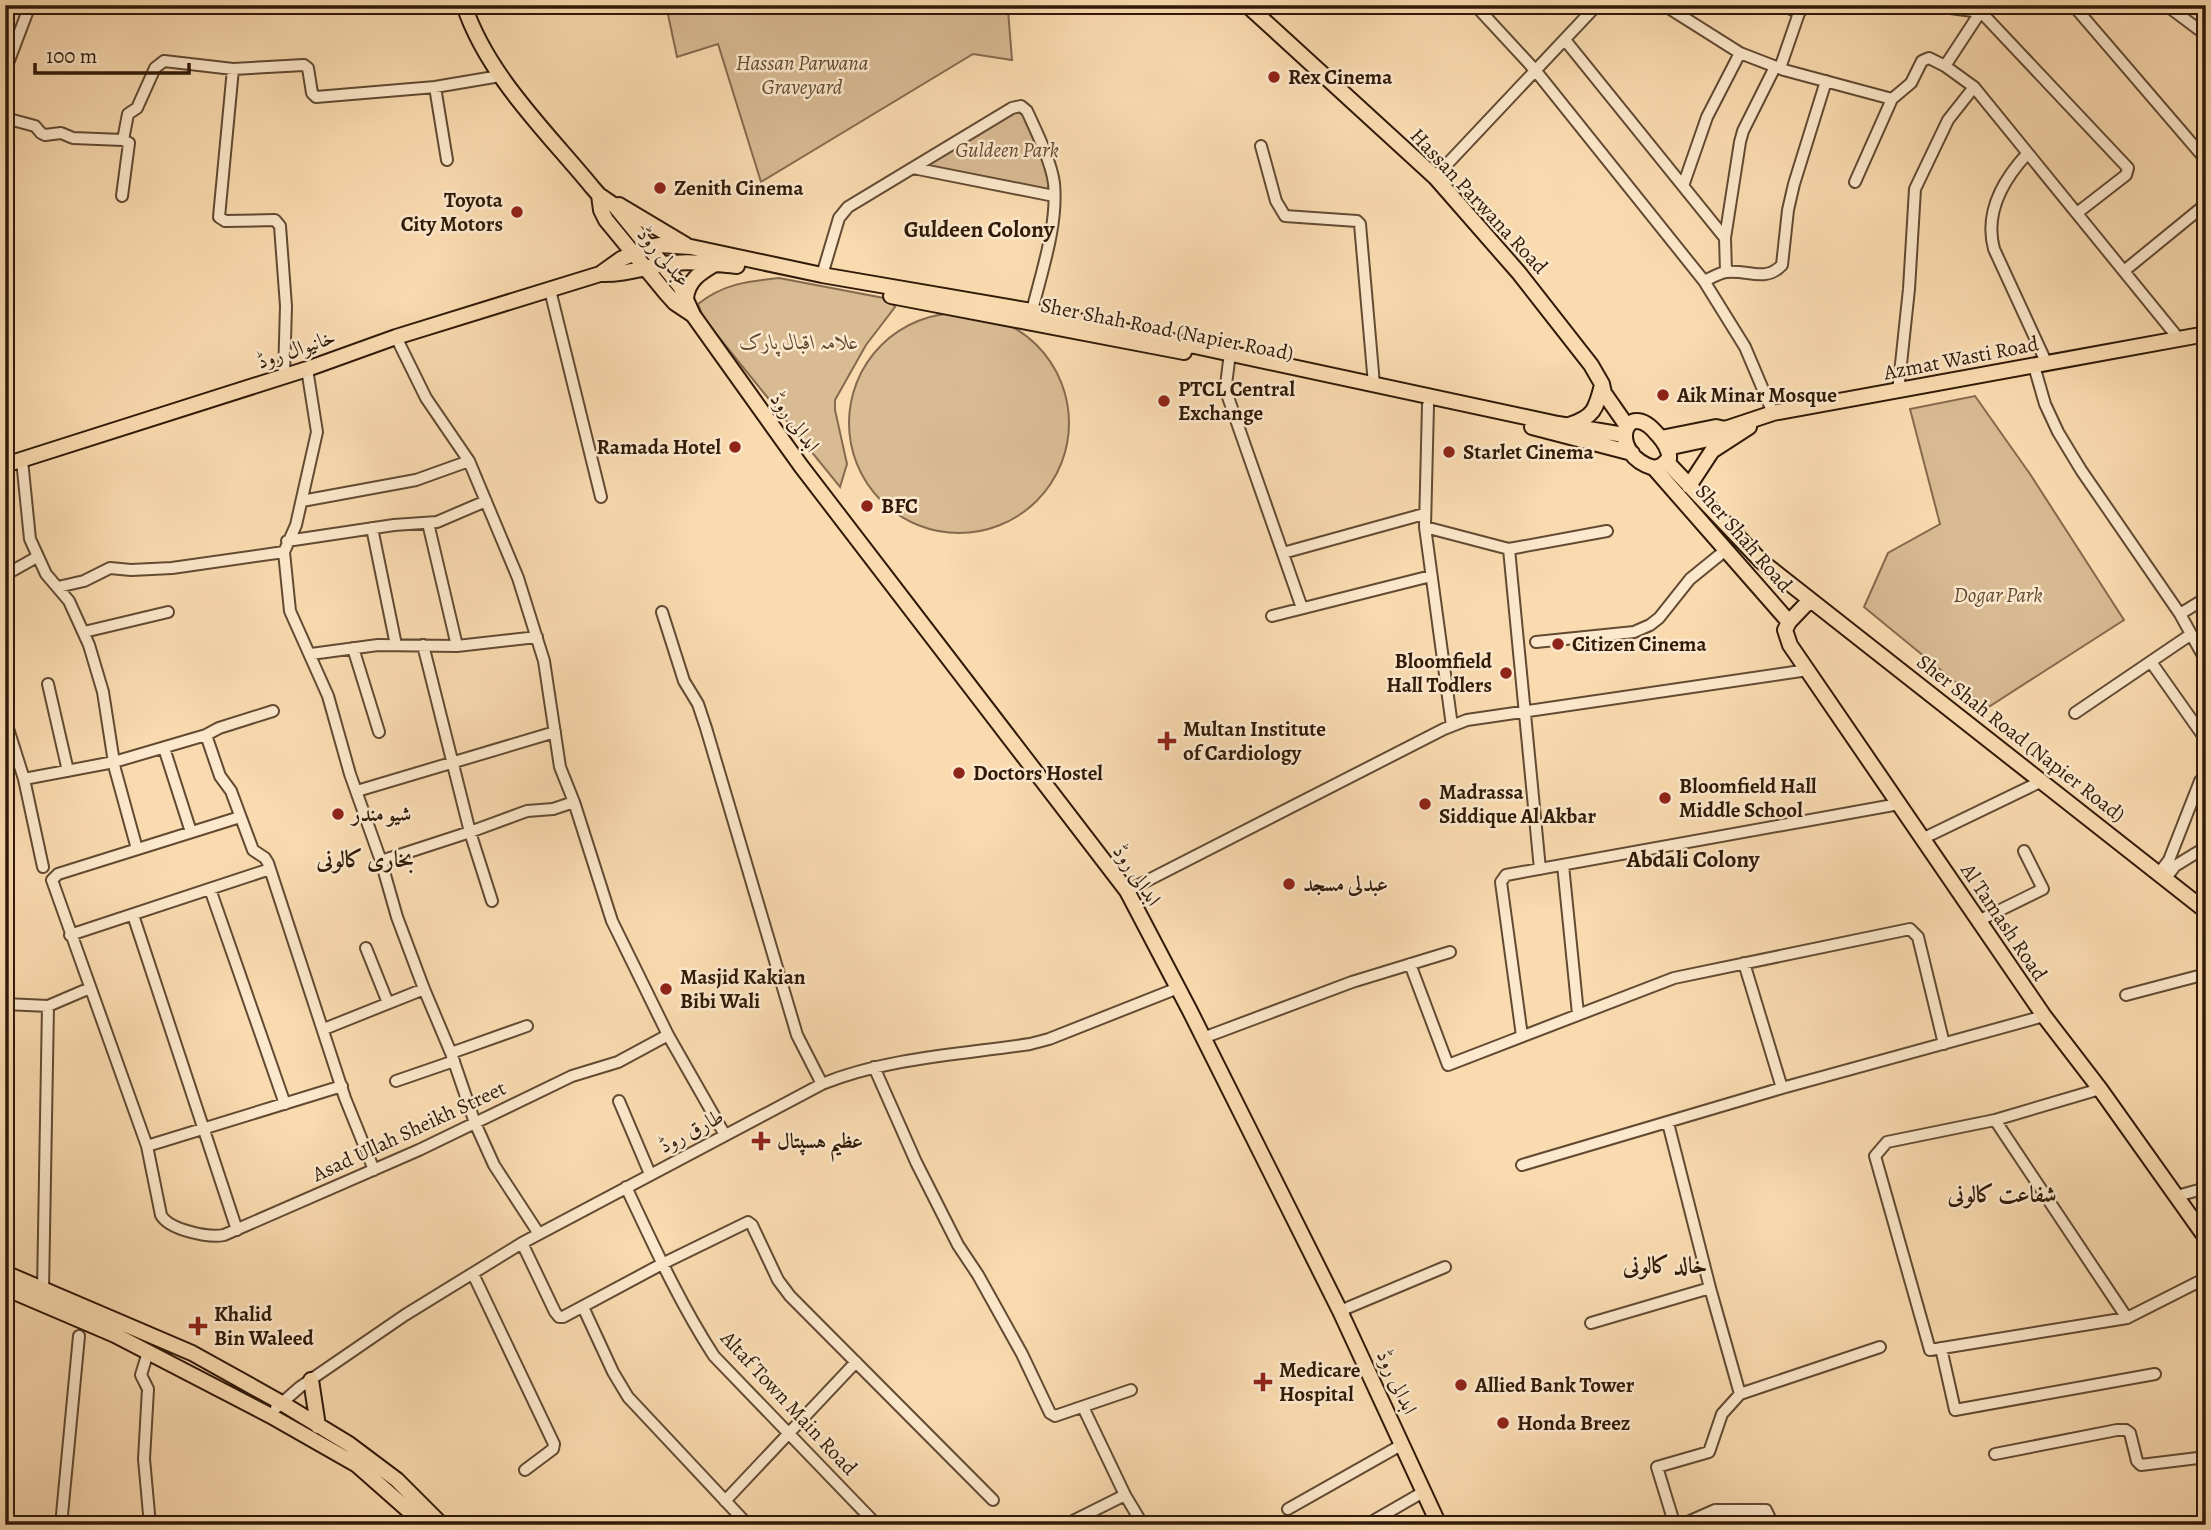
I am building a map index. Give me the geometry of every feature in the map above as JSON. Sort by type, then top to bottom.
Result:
[{"type":"main road","points":[[464,5],[469,21],[500,76],[599,195],[691,247]]},
{"type":"main road","name":"Hassan Parwana Road","points":[[1247,5],[1435,177],[1519,273],[1591,365],[1602,384],[1609,388],[1628,428]]},
{"type":"main road","name":"عبدلی روڈ","points":[[599,195],[615,206],[680,286],[693,315]]},
{"type":"main road","name":"عبدلی روڈ","points":[[599,195],[601,210],[606,220],[675,303],[693,315]]},
{"type":"main road","points":[[634,254],[659,244],[691,247],[745,263]]},
{"type":"main road","name":"خانیوال روڈ","points":[[600,274],[621,259],[634,254]]},
{"type":"main road","points":[[646,269],[682,262],[745,263]]},
{"type":"main road","name":"Sher Shah Road (Napier Road)","points":[[745,263],[822,275],[976,307],[1428,405],[1561,427]]},
{"type":"main road","name":"Sher Shah Road (Napier Road)","points":[[745,263],[976,307],[1032,311],[1374,384],[1561,427],[1580,439],[1632,453]]},
{"type":"main road","points":[[686,298],[687,288],[693,280],[715,264]]},
{"type":"main road","name":"خانیوال روڈ","points":[[5,465],[307,369],[396,337],[600,274],[629,273],[646,269]]},
{"type":"main road","name":"ابدالی روڈ","points":[[693,315],[801,466],[1127,891],[1340,1311],[1439,1525]]},
{"type":"main road","name":"Azmat Wasti Road","points":[[1662,454],[1717,437],[1725,429],[1768,416],[2206,334]]},
{"type":"main road","points":[[1561,427],[1590,416],[1597,406],[1602,384]]},
{"type":"main road","points":[[1689,486],[1712,451],[1768,416]]},
{"type":"main road","points":[[1561,427],[1628,428],[1648,424],[1662,454],[1646,465],[1632,453],[1628,428]]},
{"type":"main road","name":"Sher Shah Road","points":[[1662,454],[1748,549],[1810,600],[1789,622],[1727,549],[1662,454]]},
{"type":"main road","name":"Sher Shah Road (Napier Road)","points":[[1810,600],[2206,911]]},
{"type":"main road","name":"Al Tamash Road","points":[[1789,622],[1784,630],[1786,636],[1922,839],[2043,1016],[2100,1089],[2177,1196],[2201,1222],[2206,1238]]},
{"type":"main road","points":[[5,1273],[192,1353],[280,1402],[349,1444],[397,1480],[442,1525]]},
{"type":"main road","points":[[5,1288],[115,1335],[271,1416],[357,1465],[425,1525]]},
{"type":"main road","points":[[311,1380],[318,1426]]},
{"type":"street","points":[[5,71],[30,5]]},
{"type":"street","points":[[1475,5],[1535,70],[1704,281],[1745,346],[1768,416]]},
{"type":"street","points":[[1435,177],[1597,5]]},
{"type":"street","points":[[1664,5],[1740,52],[1778,67],[1892,99]]},
{"type":"street","points":[[1726,272],[1725,238],[1743,131],[1778,67],[1803,9],[1783,5]]},
{"type":"street","points":[[1824,5],[1839,5]]},
{"type":"street","points":[[1927,5],[1983,8],[2128,168],[2126,175],[2077,213]]},
{"type":"street","points":[[2073,5],[2206,160]]},
{"type":"street","points":[[2166,5],[2206,35]]},
{"type":"street","points":[[1945,66],[1983,8]]},
{"type":"street","points":[[1565,40],[1725,238]]},
{"type":"street","points":[[1683,186],[1707,117],[1740,52]]},
{"type":"street","points":[[1855,182],[1892,99],[1911,83],[1922,61],[1934,59],[1974,87],[2179,339]]},
{"type":"street","points":[[123,140],[128,114],[137,108],[159,63],[170,61],[233,69],[304,65],[308,68],[312,93],[316,97],[435,87],[500,76]]},
{"type":"street","points":[[233,69],[219,217],[225,221],[275,220],[280,226],[286,306],[284,376]]},
{"type":"street","points":[[1704,281],[1726,272],[1766,275],[1782,265],[1788,210],[1794,184],[1826,81]]},
{"type":"street","points":[[435,87],[447,160]]},
{"type":"street","points":[[1898,392],[1909,289],[1915,189],[1948,120],[1974,87]]},
{"type":"street","points":[[822,275],[843,212],[1012,108],[1021,106],[1027,111],[1054,180],[1050,233],[1032,311]]},
{"type":"street","points":[[5,118],[35,126],[45,135],[61,133],[73,138],[129,142],[122,196]]},
{"type":"street","points":[[1261,146],[1276,201],[1285,216],[1357,221],[1360,224],[1374,384]]},
{"type":"street","points":[[2027,154],[1998,194],[1990,230],[1994,249],[2040,365],[2045,404],[2081,470],[2180,614],[2206,661]]},
{"type":"street","points":[[913,168],[1054,196]]},
{"type":"street","points":[[2124,271],[2206,204]]},
{"type":"street","points":[[550,290],[601,497]]},
{"type":"street","points":[[396,337],[426,398],[469,461],[518,578],[546,672],[560,767],[612,921],[668,1035],[725,1135]]},
{"type":"street","points":[[1229,361],[1226,385],[1228,397],[1302,608]]},
{"type":"street","points":[[307,369],[317,432],[296,525],[286,546],[290,611],[328,696],[397,917],[452,1057],[474,1123],[494,1165],[539,1234]]},
{"type":"street","points":[[1428,405],[1424,514],[1452,726]]},
{"type":"street","points":[[22,460],[30,539],[46,574],[69,601],[84,632],[103,692],[114,762],[137,849]]},
{"type":"street","points":[[302,501],[428,477],[469,461]]},
{"type":"street","points":[[58,587],[84,581],[110,568],[173,568],[372,528],[428,523],[445,519],[486,501]]},
{"type":"street","points":[[1283,553],[1424,514]]},
{"type":"street","points":[[428,523],[457,646]]},
{"type":"street","points":[[1425,527],[1509,549],[1607,531]]},
{"type":"street","points":[[372,528],[396,645]]},
{"type":"street","points":[[1509,549],[1540,869]]},
{"type":"street","points":[[1536,642],[1634,632],[1650,625],[1659,618],[1690,579],[1727,549]]},
{"type":"street","points":[[5,575],[37,557]]},
{"type":"street","points":[[1272,616],[1431,576]]},
{"type":"street","points":[[2180,614],[2206,598]]},
{"type":"street","points":[[84,632],[168,612]]},
{"type":"street","points":[[662,612],[684,681],[698,704],[706,728],[797,1035],[822,1084]]},
{"type":"street","points":[[2075,713],[2190,635]]},
{"type":"street","points":[[311,654],[396,645],[457,646],[537,637]]},
{"type":"street","points":[[424,645],[470,832],[492,901]]},
{"type":"street","points":[[353,648],[379,732]]},
{"type":"street","points":[[2151,662],[2206,740]]},
{"type":"street","points":[[1127,891],[1467,720],[1808,670]]},
{"type":"street","points":[[48,684],[68,771]]},
{"type":"street","points":[[24,779],[114,762],[206,735],[219,728],[273,711]]},
{"type":"street","points":[[5,719],[24,779],[43,866]]},
{"type":"street","points":[[357,791],[555,732]]},
{"type":"street","points":[[206,735],[220,776],[231,791],[253,850],[265,858],[270,869],[345,1098],[374,1170]]},
{"type":"street","points":[[164,748],[191,832]]},
{"type":"street","points":[[2162,876],[2200,781],[2206,776]]},
{"type":"street","points":[[1922,839],[2042,781]]},
{"type":"street","points":[[381,860],[527,811],[537,808],[553,809],[574,802]]},
{"type":"street","points":[[1522,1036],[1501,881],[1506,875],[1899,804]]},
{"type":"street","points":[[240,817],[54,876],[52,880],[147,1146],[342,1086]]},
{"type":"street","points":[[2162,876],[2206,847]]},
{"type":"street","points":[[1978,921],[2043,889],[2024,851]]},
{"type":"street","points":[[1563,865],[1578,1014]]},
{"type":"street","points":[[70,935],[270,869]]},
{"type":"street","points":[[210,889],[285,1104]]},
{"type":"street","points":[[132,915],[237,1230]]},
{"type":"street","points":[[1410,964],[1448,1066],[1674,978],[1910,929],[1918,937],[1944,1044]]},
{"type":"street","points":[[366,948],[388,1003]]},
{"type":"street","points":[[1203,1038],[1352,982],[1450,953]]},
{"type":"street","points":[[1744,963],[1782,1087]]},
{"type":"street","points":[[2126,995],[2206,974]]},
{"type":"street","points":[[5,1004],[48,1006],[90,988]]},
{"type":"street","name":"طارق روڈ","points":[[271,1416],[280,1402],[405,1315],[522,1243],[822,1084],[847,1073],[874,1067],[1031,1044],[1178,988]]},
{"type":"street","points":[[324,1029],[424,989]]},
{"type":"street","points":[[43,1290],[48,1006]]},
{"type":"street","points":[[1522,1165],[1782,1087],[2043,1016]]},
{"type":"street","points":[[396,1081],[527,1026]]},
{"type":"street","name":"Asad Ullah Sheikh Street","points":[[147,1146],[164,1220],[168,1224],[215,1237],[374,1170],[572,1076],[618,1062],[668,1035]]},
{"type":"street","points":[[874,1067],[916,1162],[958,1245],[1016,1343],[1047,1407],[1055,1416],[1131,1390]]},
{"type":"street","points":[[2100,1089],[1995,1121],[1887,1142],[1875,1156],[1930,1350],[2127,1318],[2206,1278]]},
{"type":"street","points":[[619,1101],[650,1174]]},
{"type":"street","points":[[1995,1121],[2127,1318]]},
{"type":"street","points":[[1668,1123],[1740,1394]]},
{"type":"street","name":"Altaf Town Main Road","points":[[626,1187],[662,1264],[714,1356],[877,1525]]},
{"type":"street","points":[[2177,1196],[2206,1188]]},
{"type":"street","points":[[522,1243],[559,1317],[563,1317],[748,1222],[752,1225],[778,1280],[790,1296],[993,1500]]},
{"type":"street","points":[[1340,1311],[1446,1267]]},
{"type":"street","points":[[473,1274],[554,1444],[553,1449],[524,1470]]},
{"type":"street","points":[[1591,1323],[1710,1288]]},
{"type":"street","points":[[583,1307],[613,1372],[628,1397],[748,1525]]},
{"type":"street","points":[[61,1525],[79,1336]]},
{"type":"street","points":[[1667,1525],[1672,1516],[1657,1467],[1709,1452],[1722,1414],[1740,1394],[1880,1348]]},
{"type":"street","points":[[1941,1348],[1955,1410],[2155,1374]]},
{"type":"street","points":[[148,1352],[141,1375],[148,1389],[144,1459],[150,1525]]},
{"type":"street","points":[[725,1501],[856,1362]]},
{"type":"street","points":[[1083,1407],[1125,1496],[1143,1525]]},
{"type":"street","points":[[1995,1454],[2126,1430],[2130,1433],[2137,1461],[2141,1465],[2206,1457]]},
{"type":"street","points":[[1288,1509],[1403,1444]]},
{"type":"street","points":[[1366,1525],[1425,1491]]},
{"type":"street","points":[[1065,1525],[1125,1496]]},
{"type":"street","points":[[1681,1525],[1715,1510],[1766,1510],[1773,1525]]},
{"type":"green space","name":"Hassan Parwana Graveyard","points":[[666,5],[1021,5],[1008,10],[1012,60],[973,54],[761,182],[718,44],[677,57]]},
{"type":"green space","name":"Guldeen Park","points":[[1012,108],[1027,111],[1037,135],[1054,196],[913,168]]},
{"type":"green space","name":"علامہ اقبال پارک","points":[[779,278],[889,299],[895,307],[866,345],[835,400],[847,464],[840,487],[704,319],[698,304],[717,292],[736,285]]},
{"type":"green space","points":[[970,313],[1001,321],[1020,331],[1037,345],[1051,362],[1061,381],[1067,401],[1067,445],[1061,465],[1051,484],[1037,501],[1020,515],[991,529],[948,533],[927,529],[907,520],[889,508],[874,493],[853,455],[849,412],[853,391],[862,371],[874,353],[889,338],[927,317]]},
{"type":"green space","name":"Dogar Park","points":[[1975,396],[2030,474],[2124,620],[1987,708],[1864,607],[1888,553],[1940,524],[1910,409]]},
{"type":"place","name":"Rex Cinema","points":[[1274,77]]},
{"type":"place","name":"Zenith Cinema","points":[[660,188]]},
{"type":"place","name":"Toyota City Motors","points":[[517,212]]},
{"type":"place","name":"Aik Minar Mosque","points":[[1663,395]]},
{"type":"place","name":"PTCL Central Exchange","points":[[1164,401]]},
{"type":"place","name":"Ramada Hotel","points":[[735,447]]},
{"type":"place","name":"Starlet Cinema","points":[[1449,452]]},
{"type":"place","name":"BFC","points":[[867,506]]},
{"type":"place","name":"Citizen Cinema","points":[[1558,644]]},
{"type":"place","name":"Bloomfield Hall Todlers","points":[[1506,673]]},
{"type":"place","name":"Multan Institute of Cardiology","points":[[1167,741]]},
{"type":"place","name":"Doctors Hostel","points":[[959,773]]},
{"type":"place","name":"Bloomfield Hall Middle School","points":[[1665,798]]},
{"type":"place","name":"Madrassa Siddique Al Akbar","points":[[1425,804]]},
{"type":"place","name":"شیو مندر","points":[[338,814]]},
{"type":"place","name":"عبدلی مسجد","points":[[1289,884]]},
{"type":"place","name":"Masjid Kakian Bibi Wali","points":[[666,989]]},
{"type":"place","name":"عظیم ہسپتال","points":[[761,1141]]},
{"type":"place","name":"Khalid Bin Waleed","points":[[198,1326]]},
{"type":"place","name":"Medicare Hospital","points":[[1263,1382]]},
{"type":"place","name":"Allied Bank Tower","points":[[1461,1385]]},
{"type":"place","name":"Honda Breez","points":[[1503,1423]]},
{"type":"district","name":"Guldeen Colony","points":[[979,229]]},
{"type":"district","name":"بخاری کالونی","points":[[365,859]]},
{"type":"district","name":"Abdali Colony","points":[[1693,859]]},
{"type":"district","name":"شفاعت کالونی","points":[[2002,1194]]},
{"type":"district","name":"خالد کالونی","points":[[1665,1265]]}]
